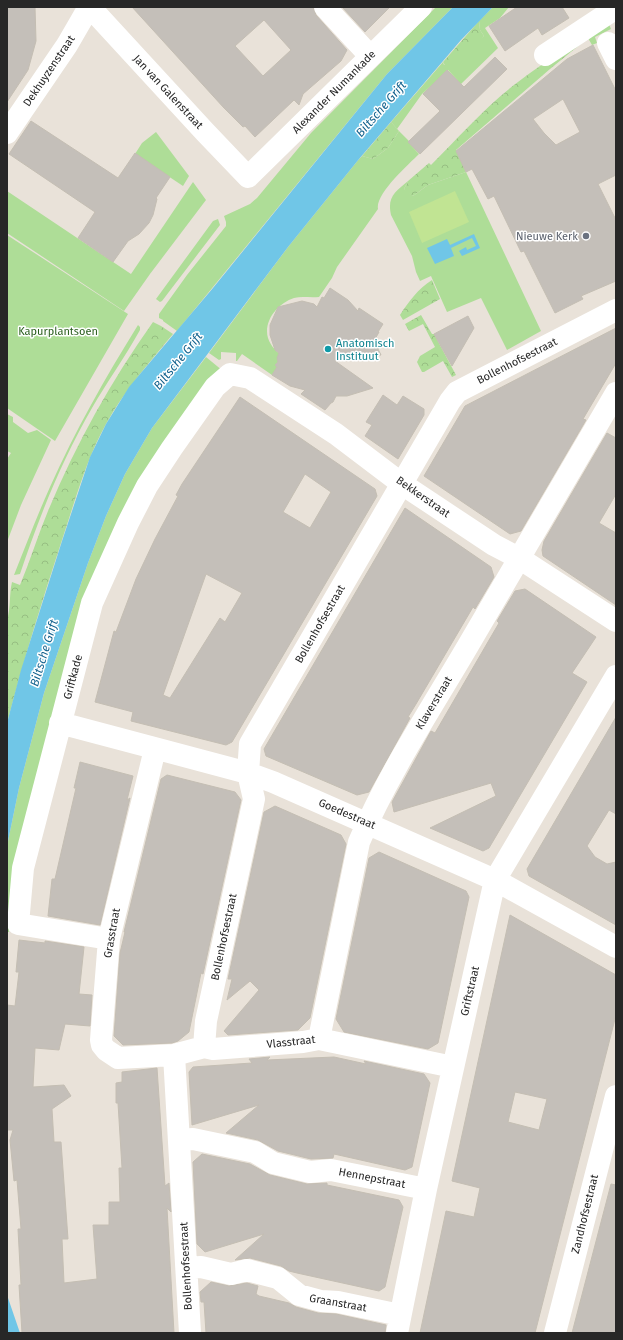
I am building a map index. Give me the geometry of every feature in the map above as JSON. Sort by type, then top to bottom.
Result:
[{"type":"street","name":"Dekhuyzenstraat","points":[[7,133],[67,45],[89,7]]},
{"type":"street","name":"Jan van Galenstraat","points":[[89,7],[248,176]]},
{"type":"street","points":[[325,7],[370,56]]},
{"type":"street","name":"Alexander Numankade","points":[[248,176],[421,7]]},
{"type":"street","points":[[545,55],[616,8]]},
{"type":"street","name":"Bollenhofsestraat","points":[[204,1047],[206,1021],[254,799],[248,773],[250,744],[450,401],[457,392],[616,310]]},
{"type":"street","name":"Bekkerstraat","points":[[230,374],[250,378],[336,434],[402,484],[494,546],[519,558],[616,621]]},
{"type":"street","name":"Griftkade","points":[[109,939],[18,924],[23,868],[92,603],[128,523],[147,486],[215,387],[230,374]]},
{"type":"street","name":"Klaverstraat","points":[[319,1039],[359,842],[367,822],[395,769],[616,393]]},
{"type":"street","name":"Griftstraat","points":[[398,1324],[426,1189],[495,880],[616,676]]},
{"type":"street","name":"Goedestraat","points":[[60,724],[248,773],[273,782],[367,822],[495,880],[616,947]]},
{"type":"street","name":"Grasstraat","points":[[156,749],[109,939],[101,1040],[102,1045],[111,1054],[118,1058],[174,1055]]},
{"type":"street","name":"Vlasstraat","points":[[174,1055],[204,1047],[213,1049],[296,1043],[319,1039],[454,1067]]},
{"type":"street","name":"Bollenhofsestraat","points":[[174,1055],[190,1333]]},
{"type":"street","name":"Zandhofsestraat","points":[[555,1333],[616,1096]]},
{"type":"street","name":"Hennepstraat","points":[[179,1140],[193,1139],[255,1152],[272,1163],[310,1172],[331,1170],[426,1189]]},
{"type":"street","name":"Graanstraat","points":[[187,1268],[201,1267],[231,1274],[247,1270],[278,1278],[299,1295],[321,1301],[338,1302],[398,1324]]},
{"type":"green space","points":[[436,7],[453,7],[387,74],[177,331],[159,318],[159,314],[187,275],[226,226],[224,216],[250,204],[257,198],[311,133]]},
{"type":"green space","points":[[493,7],[509,7],[500,18],[485,28],[498,48],[461,84],[448,70],[422,94],[397,129],[391,122],[443,62],[444,65],[484,36],[480,30],[479,21]]},
{"type":"green space","points":[[479,21],[480,30],[484,36],[448,70],[443,62]]},
{"type":"green space","points":[[609,24],[611,29],[595,37],[597,43],[592,45],[588,38],[456,150],[466,172],[428,185],[413,196],[406,192],[404,189],[408,181],[429,163],[431,165],[484,111],[506,91],[540,66]]},
{"type":"green space","points":[[391,122],[399,131],[388,148],[373,159],[362,156]]},
{"type":"green space","points":[[399,131],[419,154],[401,172],[382,195],[378,203],[378,209],[337,267],[332,278],[319,297],[300,297],[288,300],[277,308],[273,314],[268,325],[268,338],[274,349],[284,357],[272,375],[242,354],[236,361],[236,353],[221,352],[221,359],[219,360],[209,353],[288,247],[359,159],[362,156],[373,159],[388,148]]},
{"type":"green space","points":[[156,132],[189,176],[183,186],[135,154],[142,143]]},
{"type":"green space","points":[[466,172],[541,331],[507,350],[481,298],[447,312],[431,276],[420,281],[412,256],[391,215],[390,204],[393,195],[408,181],[404,189],[413,196],[428,185]]},
{"type":"green space","points":[[193,182],[206,200],[124,311],[7,233],[7,191],[131,274]]},
{"type":"green space","points":[[455,191],[469,222],[422,243],[409,212]]},
{"type":"green space","points":[[218,219],[220,225],[160,302],[156,299],[213,221]]},
{"type":"green space","name":"Kapurplantsoen","points":[[7,235],[128,314],[55,441],[7,408]]},
{"type":"green space","points":[[432,280],[440,299],[403,320],[400,315],[407,305],[418,291]]},
{"type":"green space","points":[[421,315],[432,334],[434,334],[456,375],[452,377],[443,361],[422,372],[417,362],[420,356],[435,347],[423,324],[409,331],[405,324]]},
{"type":"green space","points":[[153,322],[173,334],[137,378],[113,412],[99,438],[87,466],[47,586],[7,723],[7,620],[12,582],[20,585],[48,511],[82,437],[123,367]]},
{"type":"green space","points":[[138,325],[140,330],[92,408],[61,468],[43,510],[20,574],[14,575],[45,498],[80,425]]},
{"type":"green space","points":[[206,357],[223,371],[128,503],[14,886],[9,932],[7,932],[7,846],[19,788],[44,693],[88,563],[106,516],[125,474],[152,428]]},
{"type":"green space","points":[[7,414],[13,417],[13,422],[28,433],[37,430],[51,440],[21,505],[7,542],[7,459],[11,453],[7,451]]},
{"type":"water","name":"Biltsche Grift","points":[[453,7],[493,7],[461,40],[359,159],[288,247],[152,428],[125,474],[106,516],[88,563],[44,693],[19,788],[7,846],[7,723],[21,670],[62,541],[90,457],[106,424],[129,387],[213,288],[387,74]]},
{"type":"water","points":[[474,234],[480,248],[462,256],[459,251],[466,247],[467,250],[476,246],[472,238],[451,248],[454,256],[435,264],[427,248],[447,239],[450,245]]},
{"type":"water","points":[[7,1295],[20,1333],[7,1333]]},
{"type":"building","points":[[7,7],[35,7],[36,41],[28,70],[7,102]]},
{"type":"building","points":[[132,7],[313,7],[316,15],[347,50],[341,61],[303,94],[299,105],[294,100],[255,137],[245,126],[243,127]],"holes":[[[264,20],[291,50],[263,76],[235,46]]]},
{"type":"building","points":[[342,7],[390,7],[365,32]]},
{"type":"building","points":[[517,7],[562,7],[569,18],[542,35],[538,28],[505,51],[489,26]]},
{"type":"building","points":[[593,45],[616,91],[616,175],[598,184],[616,220],[616,281],[581,296],[583,299],[555,313],[524,251],[521,252],[494,196],[488,199],[472,169],[466,172],[456,151],[567,59]],"holes":[[[563,99],[580,132],[556,145],[533,119]]]},
{"type":"building","points":[[495,57],[507,69],[420,154],[408,142],[440,111],[423,94],[447,70],[464,87]]},
{"type":"building","points":[[31,121],[118,178],[135,153],[170,177],[156,198],[153,215],[149,223],[139,234],[128,241],[113,262],[78,238],[95,212],[9,154]]},
{"type":"building","name":"Anatomisch Instituut","points":[[330,288],[348,300],[358,311],[359,308],[383,324],[374,341],[381,355],[335,361],[373,388],[347,396],[336,396],[333,402],[325,410],[301,394],[305,390],[290,386],[272,375],[277,367],[275,365],[278,362],[277,358],[279,353],[275,350],[270,335],[270,325],[278,307],[302,301],[314,304],[317,307],[322,297],[324,298]]},
{"type":"building","points":[[468,316],[474,328],[452,366],[434,334]]},
{"type":"building","points":[[616,328],[616,363],[583,419],[586,420],[521,531],[510,534],[424,476],[465,406]]},
{"type":"building","points":[[383,395],[397,405],[403,396],[424,409],[424,415],[398,459],[365,436],[372,425],[366,422]]},
{"type":"building","points":[[240,397],[375,489],[377,496],[232,742],[226,745],[131,721],[133,712],[95,702],[114,631],[116,632],[136,579],[178,496],[176,495]],"holes":[[[305,474],[331,492],[310,528],[283,512]],[[206,574],[242,593],[225,622],[220,618],[170,698],[163,695]]]},
{"type":"building","points":[[607,433],[616,438],[616,494],[599,523],[616,533],[616,605],[543,556],[542,550],[544,541]]},
{"type":"building","points":[[405,508],[491,567],[494,577],[475,609],[473,607],[408,717],[410,718],[369,792],[357,795],[266,756],[264,749]]},
{"type":"building","points":[[525,589],[596,637],[572,673],[587,682],[489,848],[483,851],[430,828],[496,796],[491,783],[394,812],[392,802],[431,731],[435,733],[499,623],[497,621],[515,591]]},
{"type":"building","points":[[616,717],[616,814],[609,810],[587,846],[595,857],[607,864],[616,862],[616,925],[529,876],[527,869]]},
{"type":"building","points":[[80,762],[133,776],[127,800],[130,798],[100,925],[48,916],[52,879],[55,879],[76,788],[74,788]]},
{"type":"building","points":[[167,775],[235,792],[241,800],[189,1032],[178,1041],[172,1043],[123,1045],[114,1036],[120,953],[161,779]]},
{"type":"building","points":[[275,806],[341,835],[346,844],[310,1018],[298,1030],[228,1035],[224,1031],[259,990],[250,981],[227,1000],[232,979],[228,979],[264,812]]},
{"type":"building","points":[[379,852],[466,891],[469,897],[438,1043],[428,1049],[344,1032],[336,1019],[369,858]]},
{"type":"building","points":[[510,915],[616,975],[616,1015],[535,1333],[420,1333],[446,1211],[474,1217],[480,1188],[452,1181]],"holes":[[[515,1092],[547,1099],[539,1130],[508,1122]]]},
{"type":"building","points":[[19,940],[45,943],[45,941],[84,947],[79,994],[92,995],[90,1026],[65,1024],[59,1050],[35,1048],[33,1087],[64,1085],[71,1096],[52,1109],[54,1142],[61,1142],[68,1239],[62,1239],[64,1283],[97,1279],[93,1225],[109,1225],[109,1202],[120,1202],[119,1168],[122,1168],[118,1103],[116,1103],[116,1083],[122,1082],[122,1072],[157,1068],[165,1186],[169,1183],[171,1212],[167,1208],[174,1333],[22,1333],[18,1229],[21,1229],[17,1180],[14,1181],[10,1140],[13,1130],[7,1130],[7,1005],[15,1006],[19,972],[16,972]]},
{"type":"building","points":[[270,1057],[267,1060],[334,1057],[366,1064],[364,1061],[424,1074],[430,1083],[412,1167],[405,1170],[334,1154],[333,1158],[311,1159],[278,1151],[258,1140],[226,1133],[259,1105],[192,1125],[189,1072],[193,1067],[252,1063],[249,1059]]},
{"type":"building","points":[[202,1154],[250,1164],[270,1175],[307,1184],[327,1183],[327,1185],[399,1200],[403,1207],[385,1287],[379,1291],[289,1271],[281,1266],[250,1258],[235,1260],[264,1234],[205,1252],[197,1244],[193,1162]]},
{"type":"building","points":[[611,1184],[616,1185],[616,1333],[572,1333]]},
{"type":"building","points":[[211,1282],[229,1286],[247,1283],[258,1286],[256,1294],[259,1296],[289,1303],[296,1307],[318,1313],[336,1314],[386,1325],[385,1333],[206,1333],[204,1302],[201,1302],[200,1292]]},
{"type":"place","name":"Nieuwe Kerk","points":[[586,236]]},
{"type":"place","name":"Anatomisch Instituut","points":[[328,349]]}]
